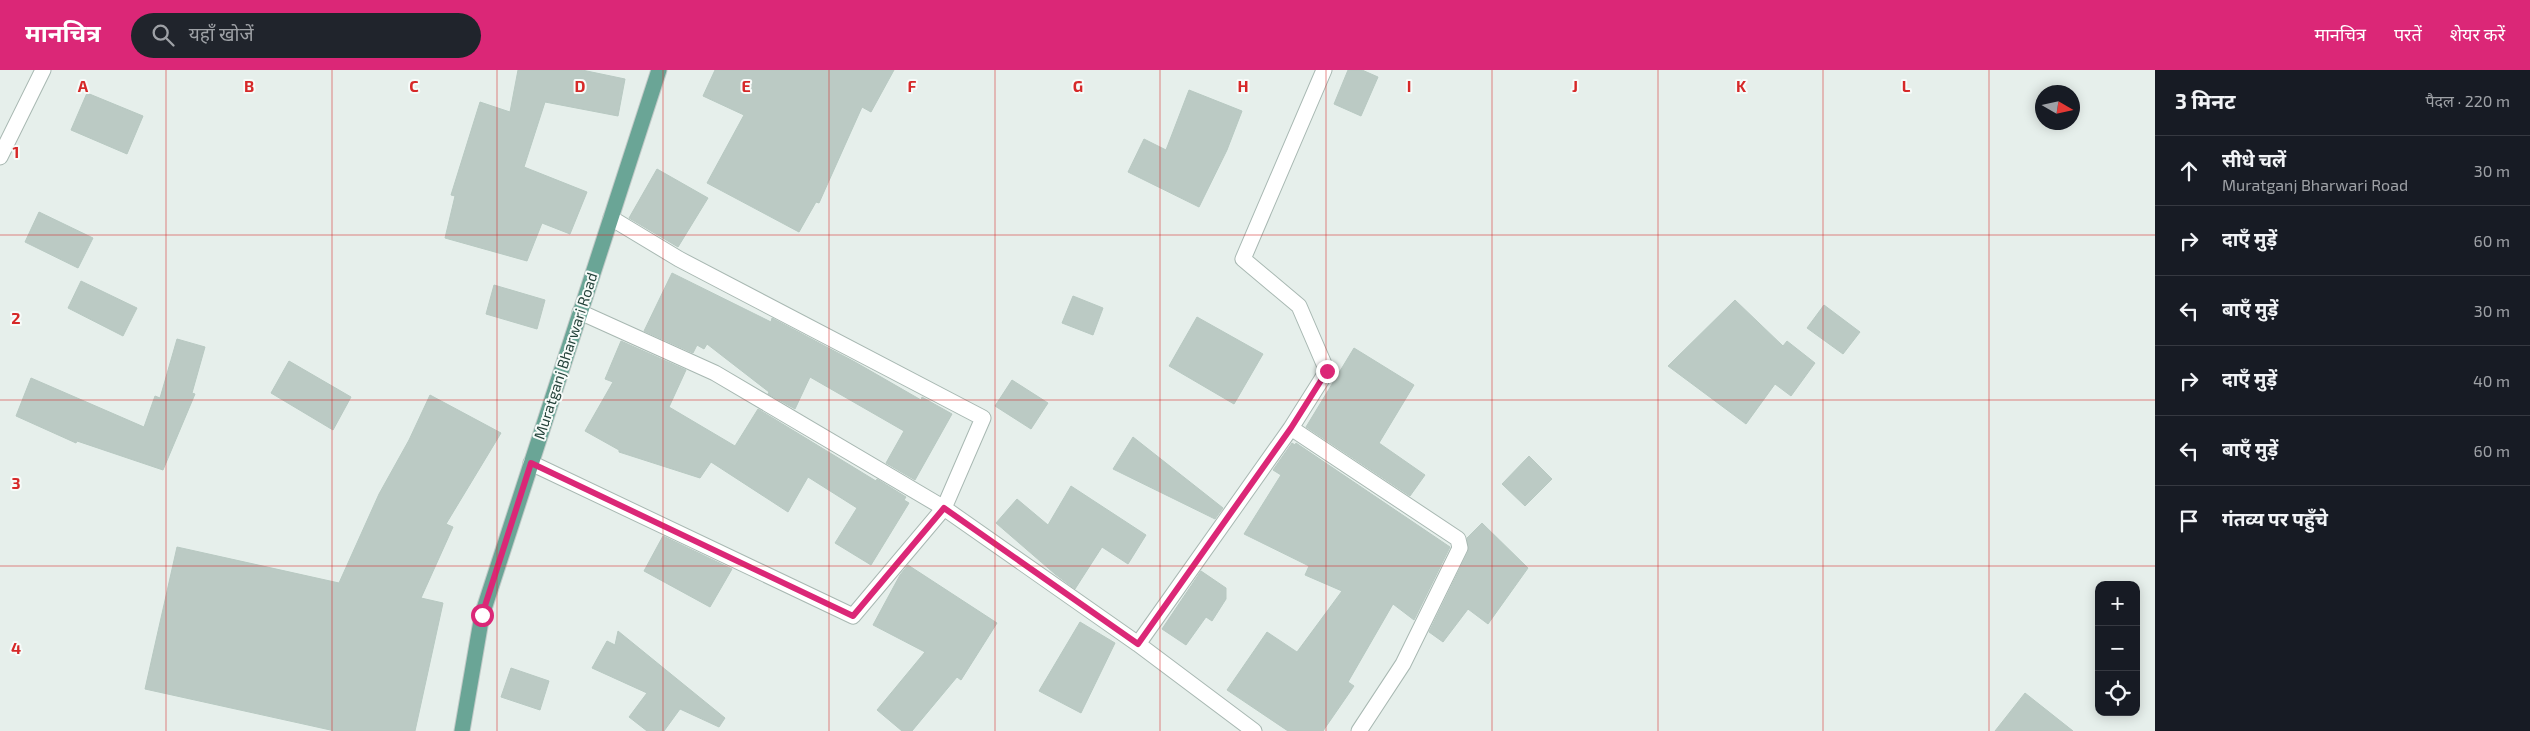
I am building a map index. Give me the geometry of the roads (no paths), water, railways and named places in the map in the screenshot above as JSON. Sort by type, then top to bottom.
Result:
[{"type":"main road","name":"Muratganj Bharwari Road","points":[[462,731],[482,615],[659,70]]},
{"type":"street","points":[[0,157],[43,70]]},
{"type":"street","points":[[1138,644],[1291,428],[1327,371],[1298,306],[1243,259],[1324,70]]},
{"type":"street","points":[[531,463],[853,616],[944,508],[983,418],[679,259],[611,218]]},
{"type":"street","points":[[580,312],[715,373],[944,508],[1138,644],[1254,731]]},
{"type":"street","points":[[1291,428],[1458,538],[1460,548],[1403,664],[1359,731]]}]
